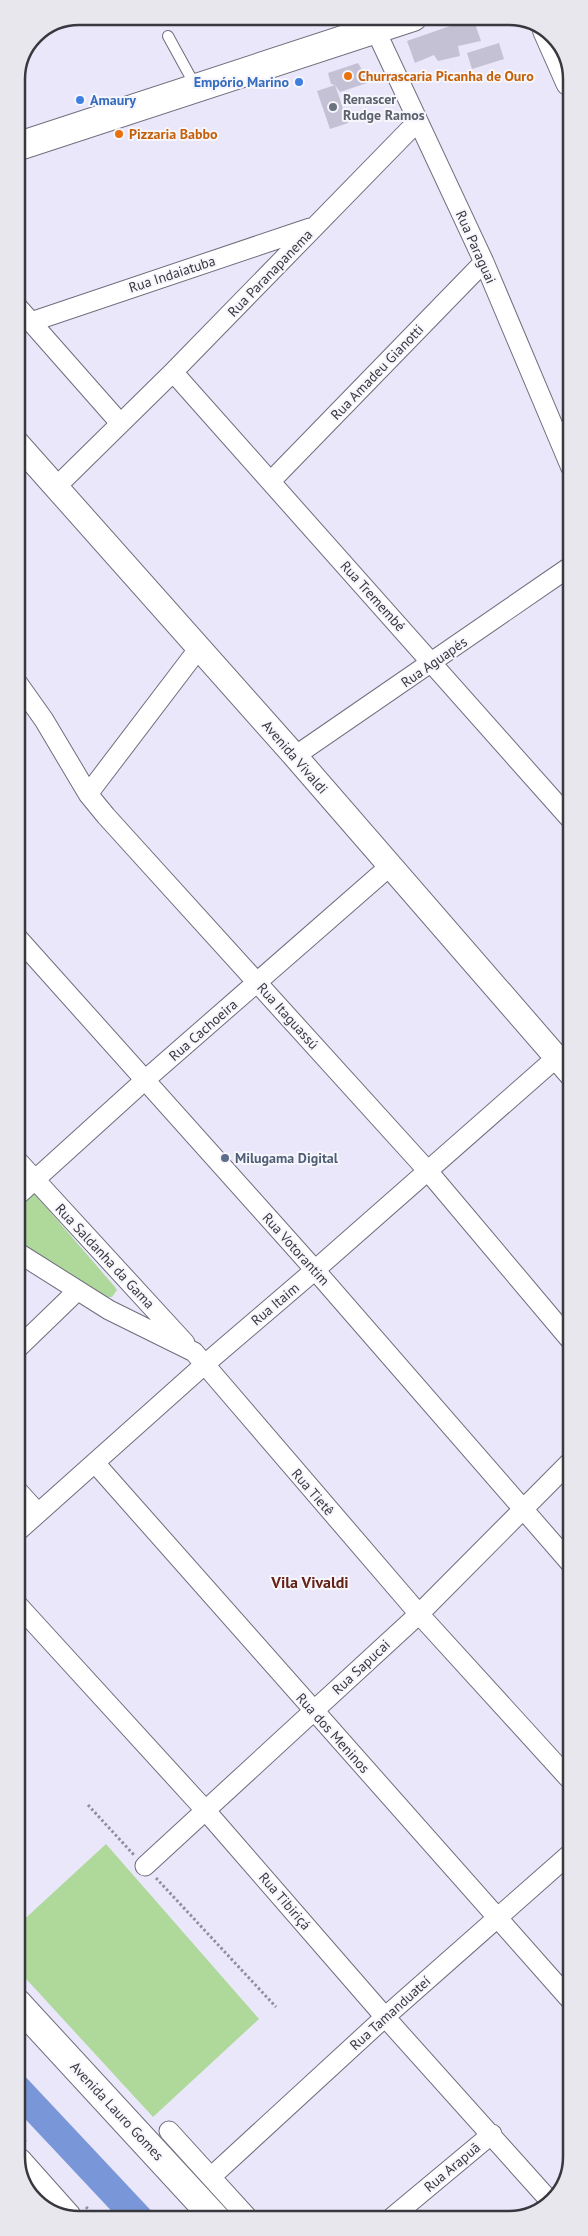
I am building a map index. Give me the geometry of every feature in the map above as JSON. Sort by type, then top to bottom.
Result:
[{"type":"main road","points":[[25,144],[388,25]]},
{"type":"main road","name":"Avenida Lauro Gomes","points":[[25,2012],[209,2211]]},
{"type":"main road","name":"Avenida Lauro Gomes","points":[[25,2036],[187,2211]]},
{"type":"main road","points":[[27,2172],[59,2207]]},
{"type":"street","name":"Rua Paraguai","points":[[376,29],[484,262],[563,449]]},
{"type":"street","name":"Rua Paranapanema","points":[[56,488],[173,372],[418,122]]},
{"type":"street","name":"Rua Indaiatuba","points":[[31,322],[314,227]]},
{"type":"street","name":"Rua Amadeu Gianotti","points":[[271,481],[484,262]]},
{"type":"street","points":[[25,315],[120,423]]},
{"type":"street","name":"Rua Tremembé","points":[[173,372],[563,811]]},
{"type":"street","name":"Avenida Vivaldi","points":[[25,452],[296,756],[563,1065]]},
{"type":"street","name":"Rua Aguapés","points":[[296,756],[563,572]]},
{"type":"street","points":[[88,794],[200,648]]},
{"type":"street","name":"Rua Itaguassú","points":[[25,693],[44,720],[88,794],[427,1170],[563,1332]]},
{"type":"street","name":"Rua Cachoeira","points":[[25,1188],[145,1080],[390,866]]},
{"type":"street","name":"Rua Votorantim","points":[[25,946],[315,1270],[563,1555]]},
{"type":"street","name":"Rua Itaim","points":[[25,1525],[95,1463],[199,1358],[315,1270],[427,1170],[563,1067]]},
{"type":"street","name":"Rua Saldanha da Gama","points":[[25,1169],[199,1358]]},
{"type":"street","name":"Rua Tietê","points":[[25,1257],[109,1310],[199,1358],[419,1614],[563,1772]]},
{"type":"street","points":[[109,1310],[122,1302],[127,1292],[128,1282]]},
{"type":"street","points":[[25,1341],[77,1291]]},
{"type":"street","name":"Rua dos Meninos","points":[[95,1463],[563,1992]]},
{"type":"street","name":"Rua Sapucai","points":[[145,1866],[419,1614],[563,1469]]},
{"type":"street","points":[[25,1499],[38,1513]]},
{"type":"street","name":"Rua Tibiriçá","points":[[25,1613],[206,1811],[385,2017],[546,2197]]},
{"type":"street","name":"Rua Tamanduateí","points":[[211,2177],[497,1916],[563,1860]]},
{"type":"street","points":[[169,2131],[242,2211]]},
{"type":"street","name":"Rua Arapuã","points":[[400,2211],[492,2134]]},
{"type":"lane","points":[[168,36],[196,88]]},
{"type":"path","points":[[88,1805],[276,2007]]},
{"type":"green space","points":[[34,1193],[115,1287],[117,1290],[112,1297],[107,1297],[25,1246],[25,1204]]},
{"type":"green space","points":[[106,1844],[259,2019],[153,2117],[25,1978],[25,1919]]},
{"type":"building","points":[[453,25],[475,25],[481,41],[458,46],[460,56],[438,61],[434,55],[415,63],[407,41]]},
{"type":"building","points":[[499,43],[504,59],[472,69],[467,53]]},
{"type":"building","name":"Churrascaria Picanha de Ouro","points":[[358,63],[367,78],[367,83],[340,92],[335,85],[331,84],[328,73]]},
{"type":"building","name":"Renascer Rudge Ramos","points":[[335,85],[348,123],[330,129],[317,91]]},
{"type":"waterway","points":[[25,2098],[131,2211]]},
{"type":"place","name":"Churrascaria Picanha de Ouro","points":[[348,76]]},
{"type":"place","name":"Empório Marino","points":[[299,82]]},
{"type":"place","name":"Amaury","points":[[80,100]]},
{"type":"place","name":"Renascer Rudge Ramos","points":[[333,107]]},
{"type":"place","name":"Pizzaria Babbo","points":[[119,134]]},
{"type":"place","name":"Milugama Digital","points":[[225,1158]]},
{"type":"district","name":"Vila Vivaldi","points":[[310,1582]]}]
